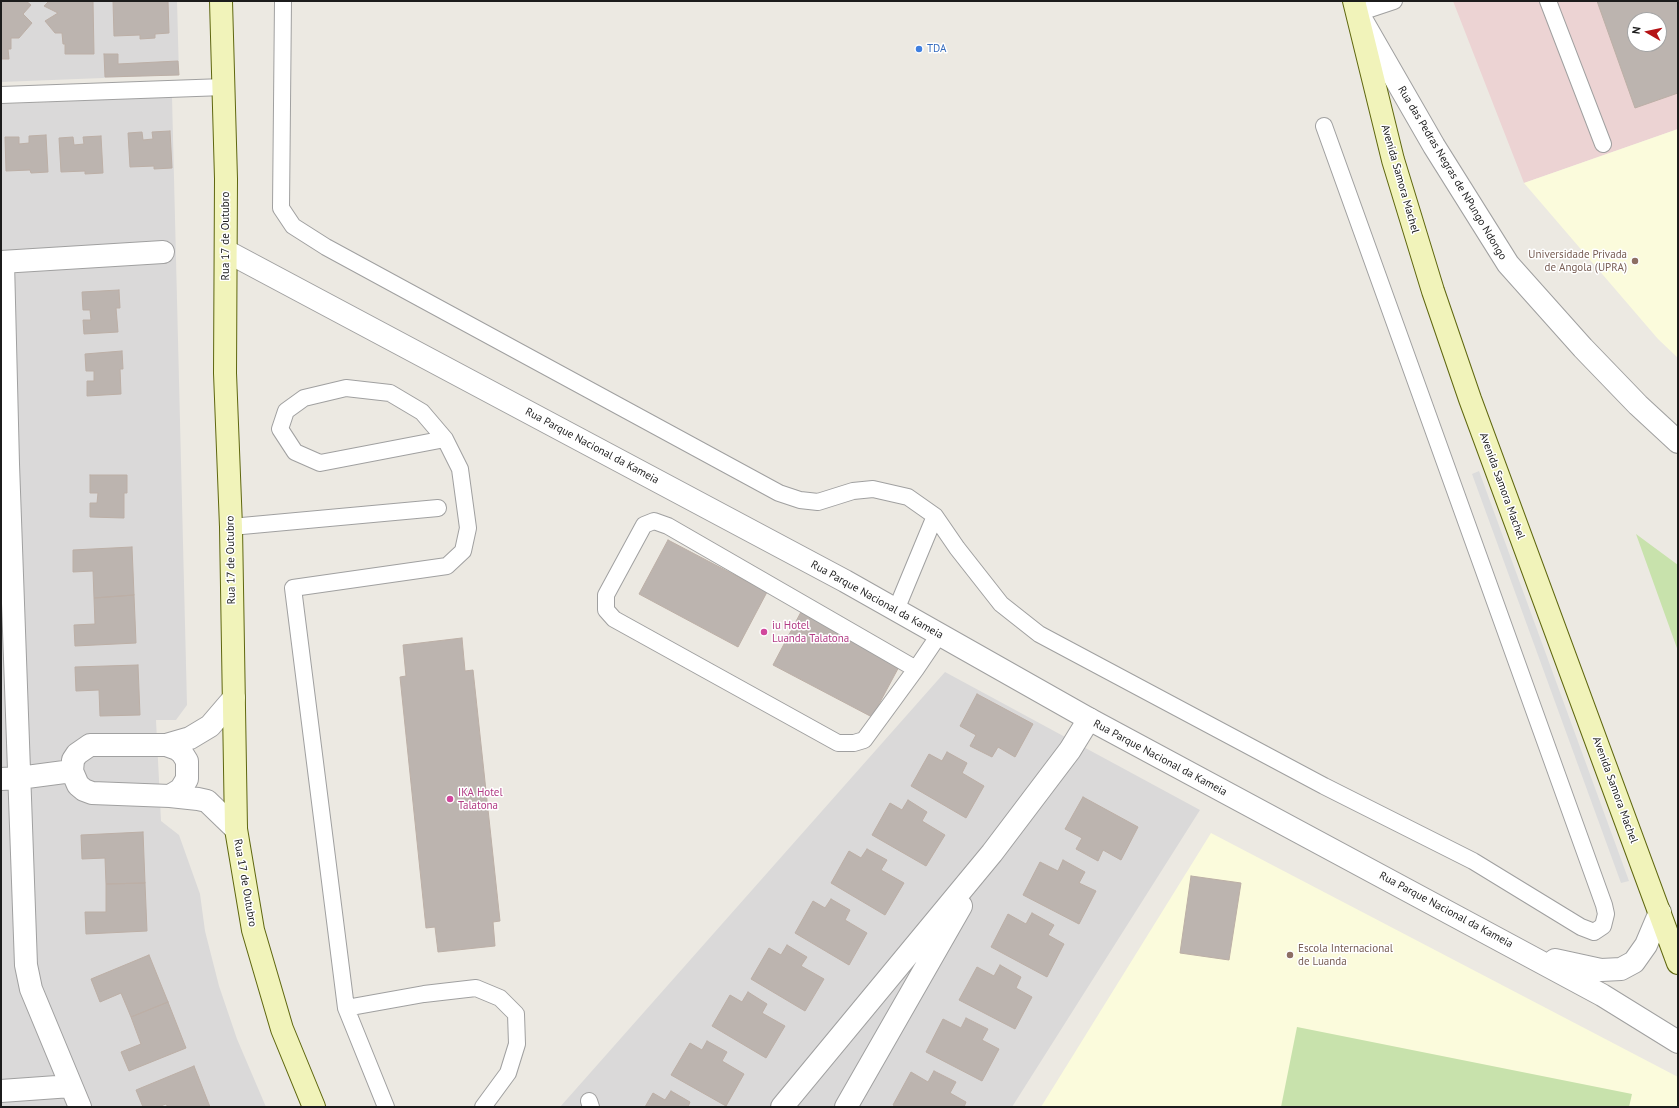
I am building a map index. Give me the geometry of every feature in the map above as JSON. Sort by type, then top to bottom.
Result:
[{"type":"main road","name":"Rua 17 de Outubro","points":[[221,1],[226,180],[225,373],[231,527],[236,829],[253,930],[282,1029],[314,1107]]},
{"type":"main road","name":"Avenida Samora Machel","points":[[1356,7],[1393,160],[1433,291],[1470,399],[1678,962]]},
{"type":"street","name":"Rua das Pedras Negras de NPungo Ndongo","points":[[1356,7],[1434,146],[1508,264],[1582,348],[1638,405],[1678,442]]},
{"type":"street","name":"Rua Parque Nacional da Kameia","points":[[226,251],[831,574],[1089,719],[1526,953],[1602,995],[1678,1042]]},
{"type":"street","points":[[80,1107],[31,989],[26,965],[10,778],[2,262],[163,252]]},
{"type":"street","points":[[234,698],[210,726],[190,738],[166,745],[90,745],[77,754],[73,760],[72,771],[78,785],[84,790],[92,793],[170,796],[198,799],[207,802],[236,829]]},
{"type":"street","points":[[782,1107],[992,853],[1070,750],[1089,719]]},
{"type":"street","points":[[166,745],[177,749],[182,753],[187,761],[187,779],[181,789],[170,796]]},
{"type":"street","points":[[10,778],[72,771]]},
{"type":"street","points":[[846,1107],[992,853]]},
{"type":"street","name":"Rua Parque Nacional da Kameia","points":[[1526,953],[1588,968],[1601,970],[1621,969],[1634,962],[1646,945],[1660,912]]},
{"type":"street","points":[[1,1091],[71,1086]]},
{"type":"lane","points":[[283,1],[281,208],[294,226],[326,247],[779,493],[800,500],[818,502],[853,491],[873,488],[908,497],[935,516],[957,548],[1001,604],[1039,634],[1324,786],[1473,861],[1581,927],[1594,932],[1603,926],[1606,914],[1604,905],[1324,126]]},
{"type":"lane","points":[[1356,7],[1394,1]]},
{"type":"lane","points":[[1548,1],[1603,144]]},
{"type":"lane","points":[[1,95],[224,87]]},
{"type":"lane","points":[[386,1107],[346,1008],[293,588],[447,566],[463,551],[468,528],[460,469],[445,439],[422,412],[390,393],[346,388],[304,398],[286,411],[280,429],[295,452],[320,463],[445,439]]},
{"type":"lane","points":[[231,527],[438,508]]},
{"type":"lane","points":[[896,610],[935,516]]},
{"type":"lane","points":[[916,669],[668,526],[654,521],[644,526],[606,595],[606,610],[614,619],[838,743],[854,743],[864,740],[916,669],[940,635]]},
{"type":"lane","points":[[346,1008],[424,994],[476,988],[500,998],[516,1014],[517,1044],[508,1073],[483,1107]]},
{"type":"shaded area","points":[[1,1],[177,1],[179,75],[1,82]]},
{"type":"shaded area","points":[[1453,1],[1678,1],[1678,129],[1524,183]]},
{"type":"shaded area","points":[[172,97],[187,705],[176,720],[156,720],[161,821],[179,835],[200,894],[205,931],[219,986],[237,1039],[266,1107],[1,1107],[1,104]]},
{"type":"shaded area","name":"Universidade Privada de Angola (UPRA)","points":[[1678,129],[1678,358],[1658,339],[1524,183]]},
{"type":"shaded area","points":[[1479,471],[1629,881],[1621,883],[1472,474]]},
{"type":"shaded area","points":[[945,672],[1200,810],[1012,1107],[560,1107]]},
{"type":"shaded area","name":"Escola Internacional de Luanda","points":[[1211,833],[1678,1077],[1678,1107],[1041,1107]]},
{"type":"green space","points":[[1636,534],[1678,565],[1678,651]]},
{"type":"green space","points":[[1297,1027],[1632,1094],[1629,1107],[1281,1107]]},
{"type":"building","points":[[1,1],[26,1],[31,5],[23,14],[32,23],[19,38],[11,38],[11,49],[8,49],[9,59],[1,59]]},
{"type":"building","points":[[49,1],[93,1],[94,54],[65,54],[65,44],[63,44],[62,33],[55,33],[45,21],[58,13],[44,6]]},
{"type":"building","points":[[113,1],[168,1],[169,33],[155,34],[155,38],[140,39],[140,35],[114,36]]},
{"type":"building","points":[[1597,1],[1678,1],[1678,93],[1635,108]]},
{"type":"building","points":[[104,54],[118,54],[118,64],[178,61],[179,75],[105,77]]},
{"type":"building","points":[[170,131],[172,168],[154,169],[154,166],[130,167],[128,133],[142,132],[143,140],[153,139],[152,132]]},
{"type":"building","points":[[46,135],[48,172],[31,173],[30,170],[6,171],[5,137],[19,137],[19,144],[29,143],[29,136]]},
{"type":"building","points":[[101,136],[103,173],[85,174],[85,171],[61,172],[59,138],[73,137],[74,145],[84,144],[83,137]]},
{"type":"building","points":[[119,290],[120,308],[116,308],[118,332],[84,334],[83,320],[91,320],[90,310],[83,310],[82,292]]},
{"type":"building","points":[[122,351],[123,369],[120,369],[121,394],[87,396],[87,381],[94,381],[94,371],[86,371],[85,354]]},
{"type":"building","points":[[90,475],[127,475],[127,493],[124,493],[124,518],[90,517],[90,503],[97,503],[98,493],[90,493]]},
{"type":"building","points":[[668,540],[767,592],[738,647],[639,594]]},
{"type":"building","points":[[132,547],[134,595],[94,598],[93,571],[73,572],[73,550]]},
{"type":"building","points":[[134,595],[136,643],[75,646],[74,625],[95,624],[94,598]]},
{"type":"building","points":[[802,610],[901,663],[872,717],[773,665]]},
{"type":"building","name":"IKA Hotel Talatona","points":[[462,638],[465,671],[473,670],[500,921],[493,922],[495,946],[438,952],[435,927],[426,928],[400,677],[406,676],[403,645]]},
{"type":"building","points":[[138,665],[140,715],[100,716],[99,690],[76,691],[75,667]]},
{"type":"building","points":[[977,694],[1033,724],[1015,757],[998,747],[992,757],[970,746],[976,735],[960,726]]},
{"type":"building","points":[[947,752],[967,763],[962,773],[984,786],[966,818],[911,786],[929,754],[942,761]]},
{"type":"building","points":[[1083,797],[1138,827],[1121,860],[1103,850],[1098,861],[1076,849],[1082,838],[1065,829]]},
{"type":"building","points":[[908,800],[927,812],[922,821],[945,835],[926,866],[872,835],[890,803],[902,810]]},
{"type":"building","points":[[143,832],[145,883],[106,884],[105,858],[82,859],[81,835]]},
{"type":"building","points":[[867,849],[887,860],[881,870],[904,883],[885,915],[831,883],[849,851],[861,858]]},
{"type":"building","points":[[1063,860],[1085,872],[1079,883],[1096,891],[1079,924],[1023,895],[1040,862],[1058,871]]},
{"type":"building","points":[[1191,876],[1241,883],[1229,960],[1180,953]]},
{"type":"building","points":[[145,883],[147,931],[86,934],[85,912],[106,912],[106,884]]},
{"type":"building","points":[[831,899],[850,910],[845,920],[867,933],[849,965],[795,933],[813,901],[825,908]]},
{"type":"building","points":[[1032,913],[1054,925],[1048,935],[1064,944],[1047,977],[991,947],[1008,914],[1026,924]]},
{"type":"building","points":[[787,945],[807,957],[801,966],[824,979],[805,1011],[751,979],[769,948],[781,955]]},
{"type":"building","points":[[149,955],[168,1002],[131,1017],[121,993],[100,1002],[91,979]]},
{"type":"building","points":[[1000,965],[1021,977],[1016,988],[1032,997],[1015,1029],[959,1000],[977,967],[994,976]]},
{"type":"building","points":[[748,992],[767,1004],[762,1013],[785,1026],[766,1058],[712,1026],[730,995],[742,1002]]},
{"type":"building","points":[[168,1002],[186,1048],[129,1071],[121,1052],[141,1044],[131,1017]]},
{"type":"building","points":[[966,1018],[988,1029],[982,1040],[999,1049],[982,1081],[926,1052],[943,1019],[961,1028]]},
{"type":"building","points":[[707,1041],[727,1052],[722,1061],[744,1074],[726,1106],[671,1075],[690,1043],[702,1050]]},
{"type":"building","points":[[194,1066],[210,1107],[168,1107],[166,1104],[158,1107],[143,1107],[136,1090]]},
{"type":"building","points":[[934,1071],[956,1082],[950,1093],[966,1102],[964,1107],[897,1107],[893,1105],[911,1072],[928,1082]]},
{"type":"building","points":[[671,1091],[690,1102],[688,1107],[645,1107],[653,1093],[665,1100]]},
{"type":"place","name":"TDA","points":[[919,49]]},
{"type":"place","name":"Universidade Privada de Angola (UPRA)","points":[[1635,261]]},
{"type":"place","name":"iu Hotel Luanda Talatona","points":[[764,632]]},
{"type":"place","name":"IKA Hotel Talatona","points":[[450,799]]},
{"type":"place","name":"Escola Internacional de Luanda","points":[[1290,955]]}]
